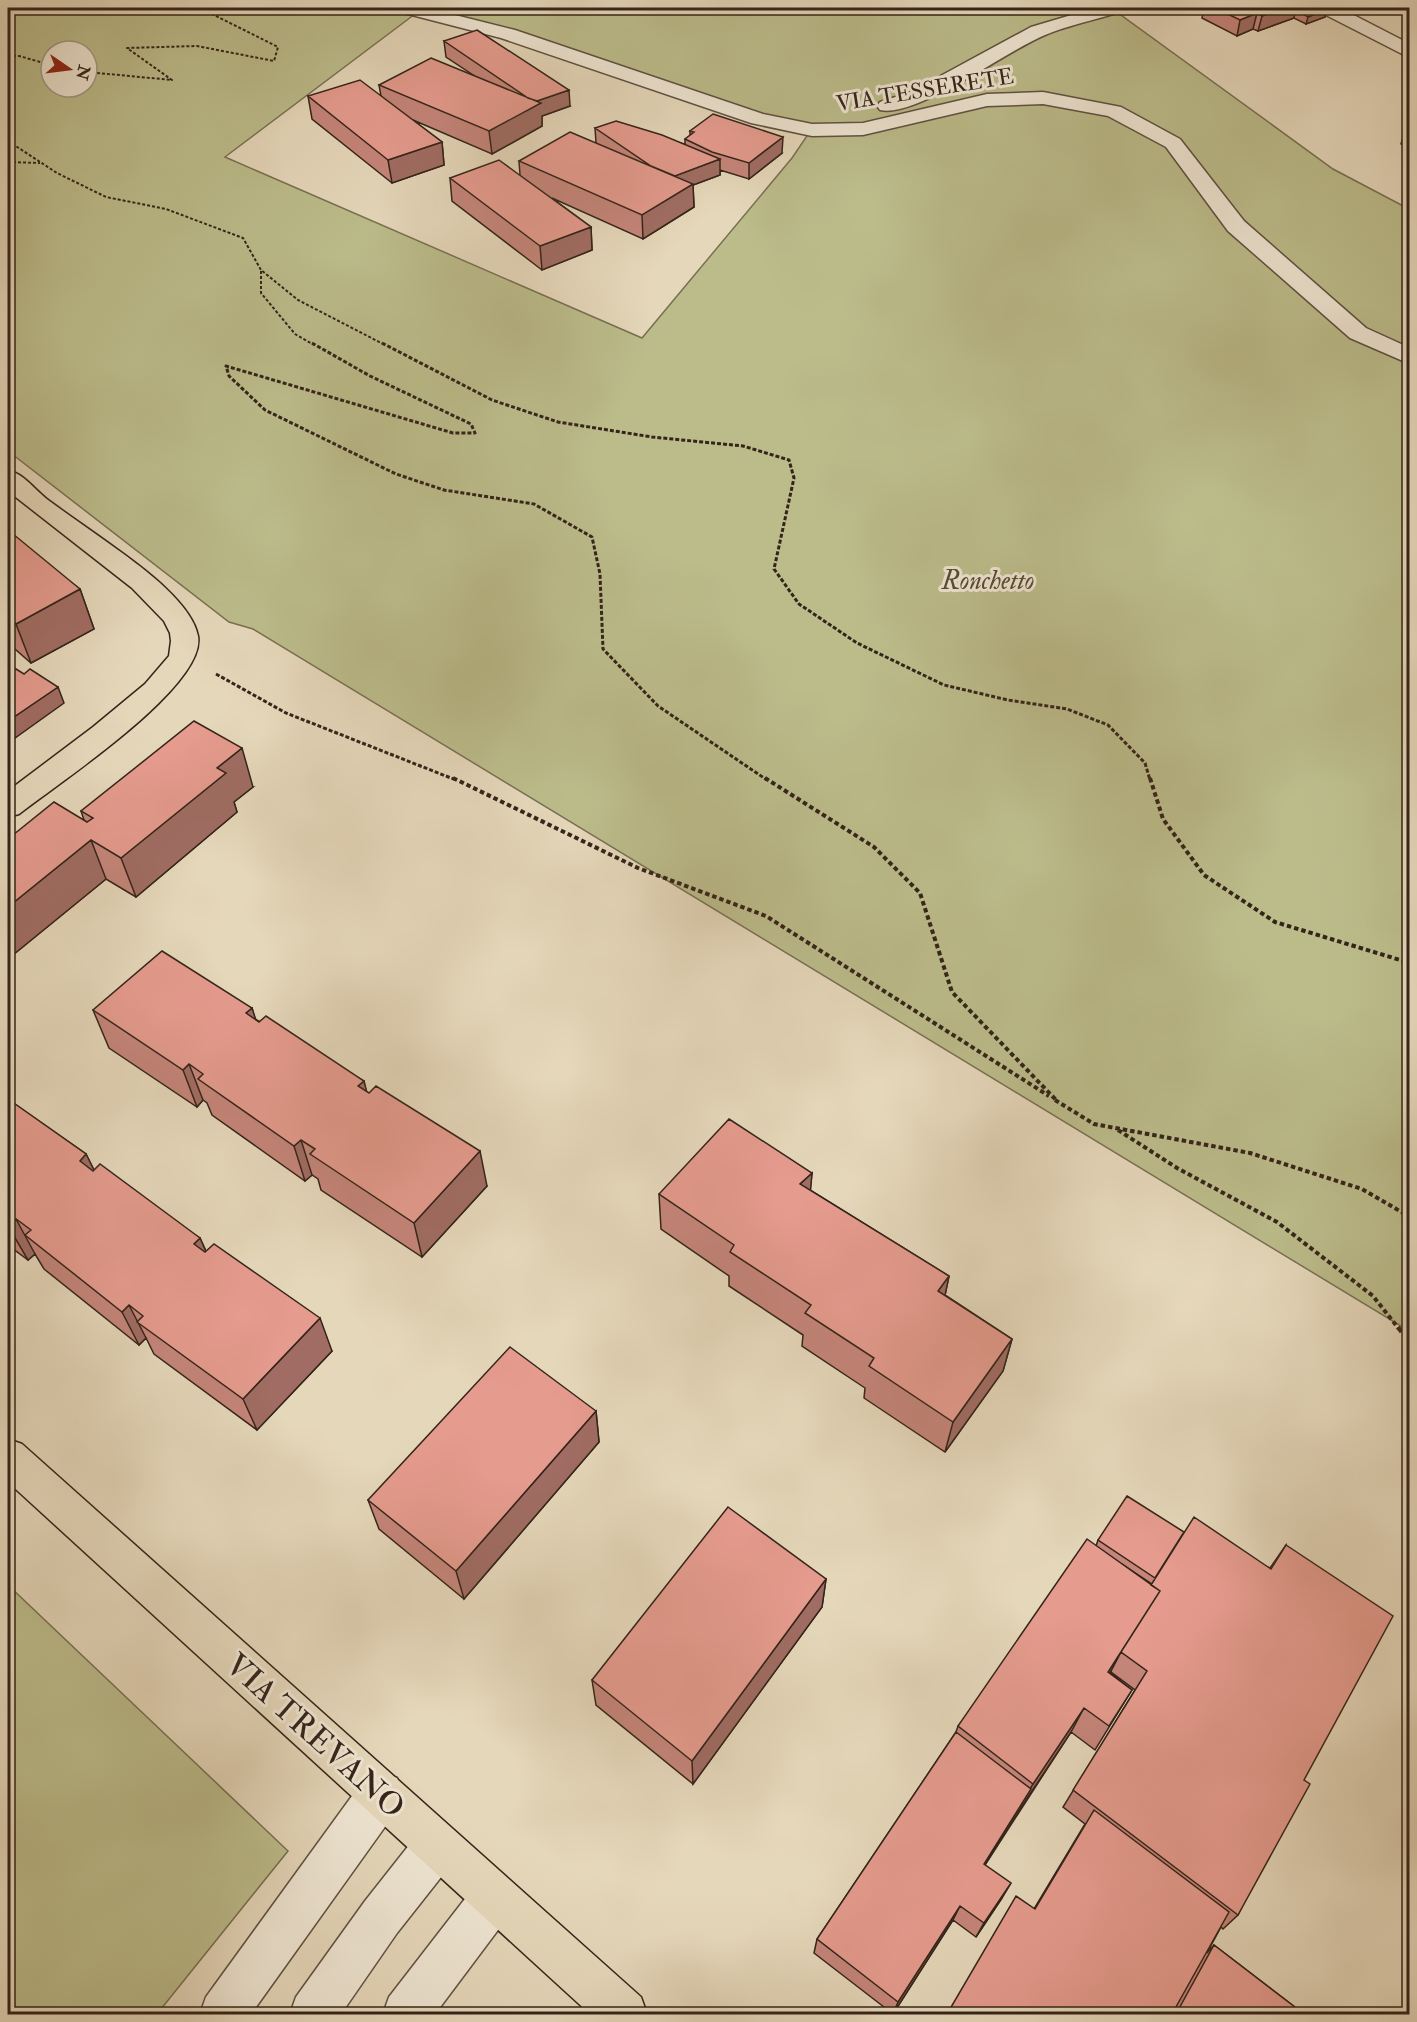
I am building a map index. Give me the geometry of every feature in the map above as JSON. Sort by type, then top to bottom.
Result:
[{"type":"main road","points":[[8,478],[38,505],[110,556],[169,609],[184,634],[183,656],[165,681],[8,806]]},
{"type":"main road","name":"VIA TREVANO","points":[[8,1457],[494,1898],[605,2008]]},
{"type":"street","points":[[610,67],[626,57],[777,106],[827,113],[873,111],[918,96],[1038,31],[1113,8]]},
{"type":"street","points":[[1327,8],[1410,52]]},
{"type":"street","name":"VIA TESSERETE","points":[[413,9],[478,25],[610,67],[758,119],[812,130],[863,129],[987,100],[1043,98],[1114,111],[1173,143],[1236,226],[1358,333],[1410,357]]},
{"type":"street","points":[[8,796],[63,764]]},
{"type":"street","points":[[223,2014],[381,1794]]},
{"type":"street","points":[[313,2014],[381,1917],[436,1846]]},
{"type":"street","points":[[406,2014],[494,1898]]},
{"type":"path","points":[[99,73],[172,80],[127,48],[197,46],[274,61],[278,47],[200,8]]},
{"type":"path","points":[[293,8],[348,13],[413,9]]},
{"type":"path","points":[[8,56],[19,56],[39,62]]},
{"type":"path","points":[[8,141],[40,163],[106,196],[166,209],[243,238],[261,270],[298,300],[492,400],[558,422],[652,437],[743,446],[789,460],[794,478],[774,569],[799,604],[857,643],[944,685],[1008,700],[1067,709],[1108,725],[1145,763],[1163,819],[1204,875],[1275,922],[1410,963]]},
{"type":"path","points":[[8,162],[40,163]]},
{"type":"path","points":[[261,270],[261,293],[295,334],[370,376],[471,424],[475,433],[453,433],[226,366],[229,376],[265,410],[396,474],[444,490],[534,504],[592,537],[600,574],[603,649],[658,706],[763,777],[874,847],[913,885],[920,893],[952,992],[1057,1101]]},
{"type":"path","points":[[183,656],[286,713],[445,774],[638,868],[766,916],[1094,1124],[1250,1153],[1362,1189],[1410,1218]]},
{"type":"path","points":[[1114,1128],[1177,1168],[1277,1222],[1373,1296],[1410,1343]]},
{"type":"green space","name":"Ronchetto","points":[[8,8],[1127,8],[1121,15],[1333,169],[1409,209],[1409,1331],[253,629],[229,622],[8,451]],"holes":[[[419,11],[811,130],[792,158],[642,338],[225,157]]]},
{"type":"green space","points":[[8,1585],[288,1851],[157,2014],[8,2014]]},
{"type":"building","points":[[1215,8],[1285,8],[1262,16],[1257,13],[1240,20]]},
{"type":"building","points":[[1301,8],[1327,9],[1308,17],[1295,10]]},
{"type":"building","points":[[477,30],[569,90],[537,101],[528,98],[444,41]]},
{"type":"building","points":[[431,58],[541,103],[489,131],[379,85]]},
{"type":"building","points":[[360,80],[442,142],[388,160],[308,96]]},
{"type":"building","points":[[713,114],[783,137],[749,163],[712,152],[685,139],[694,132],[690,131]]},
{"type":"building","points":[[616,121],[662,135],[720,159],[675,176],[651,166],[595,128]]},
{"type":"building","points":[[570,132],[693,184],[642,215],[519,161]]},
{"type":"building","points":[[499,160],[591,227],[540,246],[450,178]]},
{"type":"building","points":[[13,534],[80,589],[16,624],[8,616],[8,537]]},
{"type":"building","points":[[8,664],[24,674],[30,669],[58,687],[8,721]]},
{"type":"building","points":[[194,721],[242,748],[217,768],[226,773],[121,858],[91,840],[8,907],[8,839],[54,802],[87,822],[93,818],[81,811]]},
{"type":"building","points":[[162,951],[252,1008],[246,1013],[259,1022],[266,1016],[364,1081],[358,1086],[369,1093],[376,1086],[480,1151],[414,1223],[310,1154],[315,1149],[301,1140],[294,1146],[198,1079],[203,1074],[189,1064],[183,1070],[93,1010]]},
{"type":"building","points":[[8,1099],[86,1154],[80,1161],[93,1171],[100,1164],[200,1238],[194,1244],[205,1252],[214,1244],[320,1318],[243,1399],[137,1322],[143,1316],[129,1305],[122,1312],[25,1235],[31,1230],[16,1219],[8,1226]]},
{"type":"building","points":[[729,1119],[812,1173],[800,1184],[949,1276],[938,1291],[1012,1339],[953,1422],[869,1366],[874,1358],[805,1313],[811,1305],[730,1252],[734,1245],[659,1194]]},
{"type":"building","points":[[510,1347],[596,1411],[456,1571],[368,1500]]},
{"type":"building","points":[[1127,1496],[1184,1532],[1155,1578],[1098,1540]]},
{"type":"building","points":[[728,1507],[826,1579],[692,1761],[592,1680]]},
{"type":"building","points":[[1194,1517],[1271,1569],[1286,1545],[1393,1616],[1304,1780],[1310,1784],[1238,1915],[1073,1790],[1147,1671],[1121,1652],[1160,1591],[1151,1585]]},
{"type":"building","points":[[1087,1539],[1160,1591],[1108,1672],[1132,1690],[1109,1726],[1084,1708],[1033,1784],[958,1726]]},
{"type":"building","points":[[956,1732],[1031,1789],[984,1864],[1011,1883],[984,1923],[960,1906],[898,2002],[817,1939]]},
{"type":"building","points":[[1094,1810],[1229,1912],[1172,2014],[947,2014],[1016,1896],[1035,1909]]},
{"type":"building","points":[[1214,1945],[1304,2014],[1176,2014]]}]
